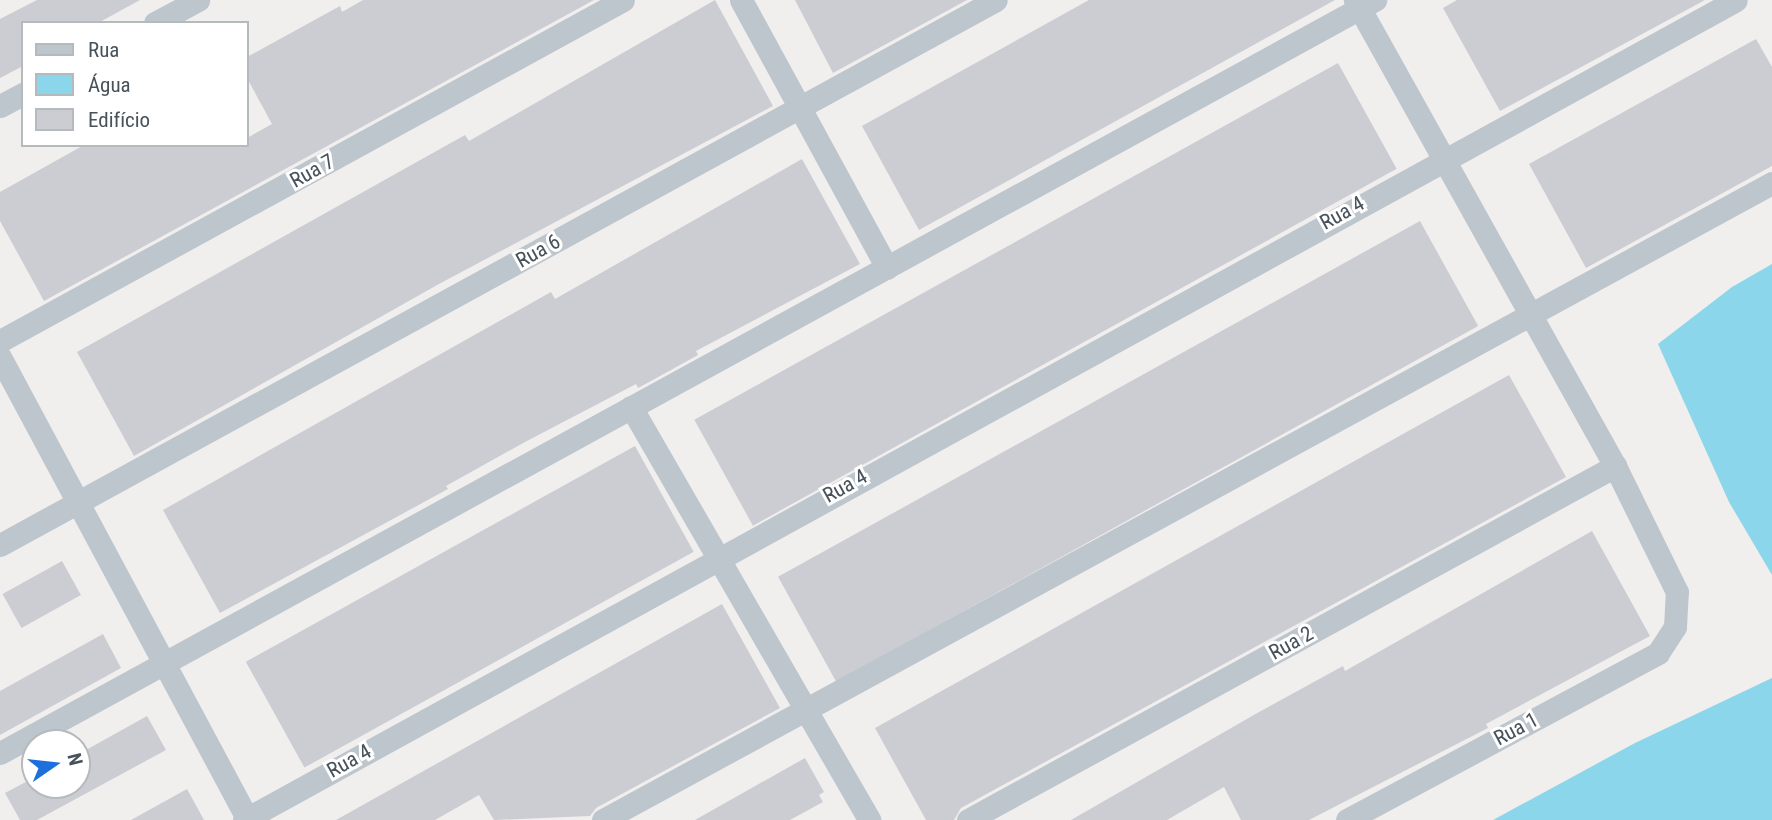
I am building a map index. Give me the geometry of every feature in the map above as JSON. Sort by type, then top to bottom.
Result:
[{"type":"street","points":[[159,21],[198,0]]},
{"type":"street","name":"Rua 7","points":[[0,341],[623,0]]},
{"type":"street","points":[[741,0],[887,268]]},
{"type":"street","name":"Rua 6","points":[[0,545],[996,0]]},
{"type":"street","name":"Rua 4","points":[[246,820],[717,556],[1736,0]]},
{"type":"street","points":[[0,753],[887,268],[1363,3],[1444,157],[1615,466]]},
{"type":"street","points":[[0,106],[21,95]]},
{"type":"street","points":[[603,820],[1529,313],[1772,183]]},
{"type":"street","points":[[0,357],[166,662],[246,820]]},
{"type":"street","points":[[631,407],[808,709],[869,820]]},
{"type":"street","name":"Rua 1","points":[[1347,820],[1658,653],[1675,626],[1677,592],[1615,466]]},
{"type":"street","name":"Rua 2","points":[[968,820],[1615,466]]},
{"type":"water","points":[[1772,264],[1772,575],[1729,502],[1658,344],[1732,287]]},
{"type":"water","points":[[1772,678],[1772,820],[1493,820],[1635,743]]},
{"type":"building","points":[[37,0],[140,0],[102,21],[21,21],[21,67],[0,78],[0,19]]},
{"type":"building","points":[[363,0],[594,0],[44,301],[0,221],[0,192],[80,147],[248,147],[248,137],[272,124],[248,80],[248,56],[340,6],[342,12]]},
{"type":"building","points":[[715,0],[773,106],[439,284],[134,456],[77,352],[465,135],[469,141]]},
{"type":"building","points":[[795,0],[967,0],[833,73]]},
{"type":"building","points":[[1089,0],[1335,0],[919,230],[862,126]]},
{"type":"building","points":[[1457,0],[1705,0],[1500,111],[1443,8]]},
{"type":"building","points":[[1756,39],[1772,67],[1772,166],[1586,268],[1529,164]]},
{"type":"building","points":[[1338,63],[1397,169],[753,526],[694,420]]},
{"type":"building","points":[[802,159],[860,264],[696,351],[698,355],[638,388],[636,384],[525,442],[446,486],[448,489],[220,613],[163,510],[551,292],[555,299]]},
{"type":"building","points":[[1420,221],[1478,326],[836,682],[778,577]]},
{"type":"building","points":[[1509,375],[1566,477],[961,808],[954,820],[926,820],[875,728]]},
{"type":"building","points":[[635,446],[694,552],[304,768],[246,662]]},
{"type":"building","points":[[1592,531],[1650,636],[1486,724],[1488,728],[1309,820],[1241,820],[1224,787],[1167,820],[1071,820],[1259,712],[1343,666],[1345,671]]},
{"type":"building","points":[[62,561],[81,595],[21,628],[3,594]]},
{"type":"building","points":[[722,604],[780,708],[596,808],[590,816],[494,820],[479,795],[435,820],[336,820]]},
{"type":"building","points":[[103,634],[121,668],[0,735],[0,691]]},
{"type":"building","points":[[147,716],[166,750],[91,791],[91,747]]},
{"type":"building","points":[[805,758],[824,792],[819,795],[823,802],[790,820],[695,820]]},
{"type":"building","points":[[21,784],[21,799],[76,799],[37,820],[20,820],[5,793]]},
{"type":"building","points":[[187,789],[204,820],[131,820]]}]
